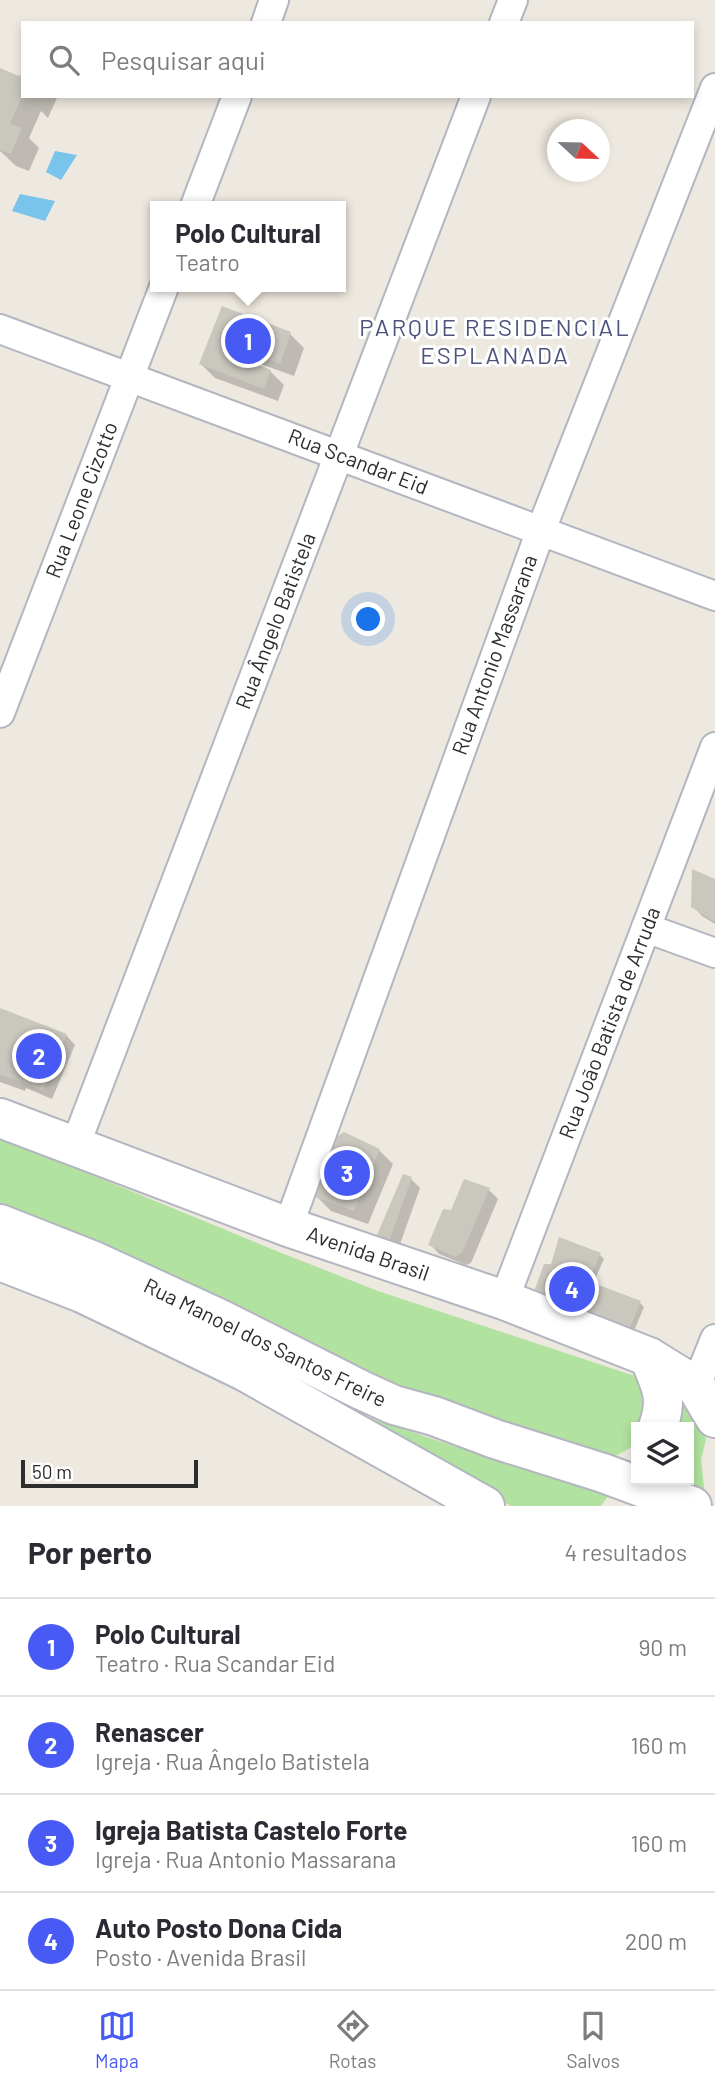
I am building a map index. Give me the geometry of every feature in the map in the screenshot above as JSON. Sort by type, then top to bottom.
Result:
[{"type":"main road","name":"Avenida Brasil","points":[[0,1118],[288,1227],[505,1300],[649,1357],[706,1402]]},
{"type":"main road","name":"Rua Manoel dos Santos Freire","points":[[0,1224],[218,1318],[394,1405],[434,1416],[495,1439],[626,1478],[692,1506]]},
{"type":"main road","name":"Rua Manoel dos Santos Freire","points":[[0,1261],[82,1293],[244,1371],[485,1506]]},
{"type":"main road","points":[[649,1357],[663,1392],[663,1412],[660,1422]]},
{"type":"street","points":[[267,21],[274,0]]},
{"type":"street","points":[[505,21],[513,0]]},
{"type":"street","name":"Rua Antonio Massarana","points":[[288,1227],[541,530],[715,88]]},
{"type":"street","points":[[197,201],[236,98]]},
{"type":"street","name":"Rua Ângelo Batistela","points":[[75,1146],[475,98]]},
{"type":"street","name":"Rua Leone Cizotto","points":[[0,713],[162,292]]},
{"type":"street","name":"Rua Scandar Eid","points":[[0,329],[715,596]]},
{"type":"street","name":"Rua João Batista de Arruda","points":[[505,1300],[715,747]]},
{"type":"street","points":[[646,928],[715,953]]},
{"type":"street","points":[[706,1402],[715,1339]]},
{"type":"green space","points":[[0,1137],[378,1291],[635,1376],[650,1409],[646,1422],[631,1422],[631,1446],[613,1457],[397,1394],[0,1207]]},
{"type":"green space","points":[[671,1392],[696,1409],[706,1439],[701,1460],[706,1504],[664,1485],[694,1485],[694,1422],[668,1422]]},
{"type":"green space","points":[[350,1411],[492,1459],[610,1493],[601,1506],[511,1506]]},
{"type":"water","points":[[55,151],[77,155],[61,180],[46,172]]},
{"type":"water","points":[[20,194],[55,201],[45,221],[12,211]]},
{"type":"building","points":[[0,68],[21,74],[21,98],[10,124],[22,128],[11,154],[0,150]]},
{"type":"building","points":[[222,306],[291,332],[280,364],[244,350],[241,358],[271,370],[264,389],[199,364]]},
{"type":"building","points":[[692,869],[715,879],[715,922],[691,907]]},
{"type":"building","points":[[0,1008],[67,1034],[43,1091],[0,1074]]},
{"type":"building","points":[[344,1132],[380,1149],[354,1211],[315,1197],[338,1136]]},
{"type":"building","points":[[403,1174],[412,1177],[390,1239],[377,1235]]},
{"type":"building","points":[[464,1179],[490,1188],[462,1253],[455,1257],[428,1245],[443,1209],[451,1210]]},
{"type":"building","points":[[559,1237],[601,1253],[588,1281],[641,1301],[627,1335],[532,1297],[544,1264],[551,1264]]},
{"type":"place","name":"Polo Cultural","points":[[248,341]]},
{"type":"place","name":"Renascer","points":[[39,1056]]},
{"type":"place","name":"Igreja Batista Castelo Forte","points":[[347,1173]]},
{"type":"place","name":"Auto Posto Dona Cida","points":[[572,1289]]},
{"type":"district","name":"PARQUE RESIDENCIAL ESPLANADA","points":[[495,342]]}]
